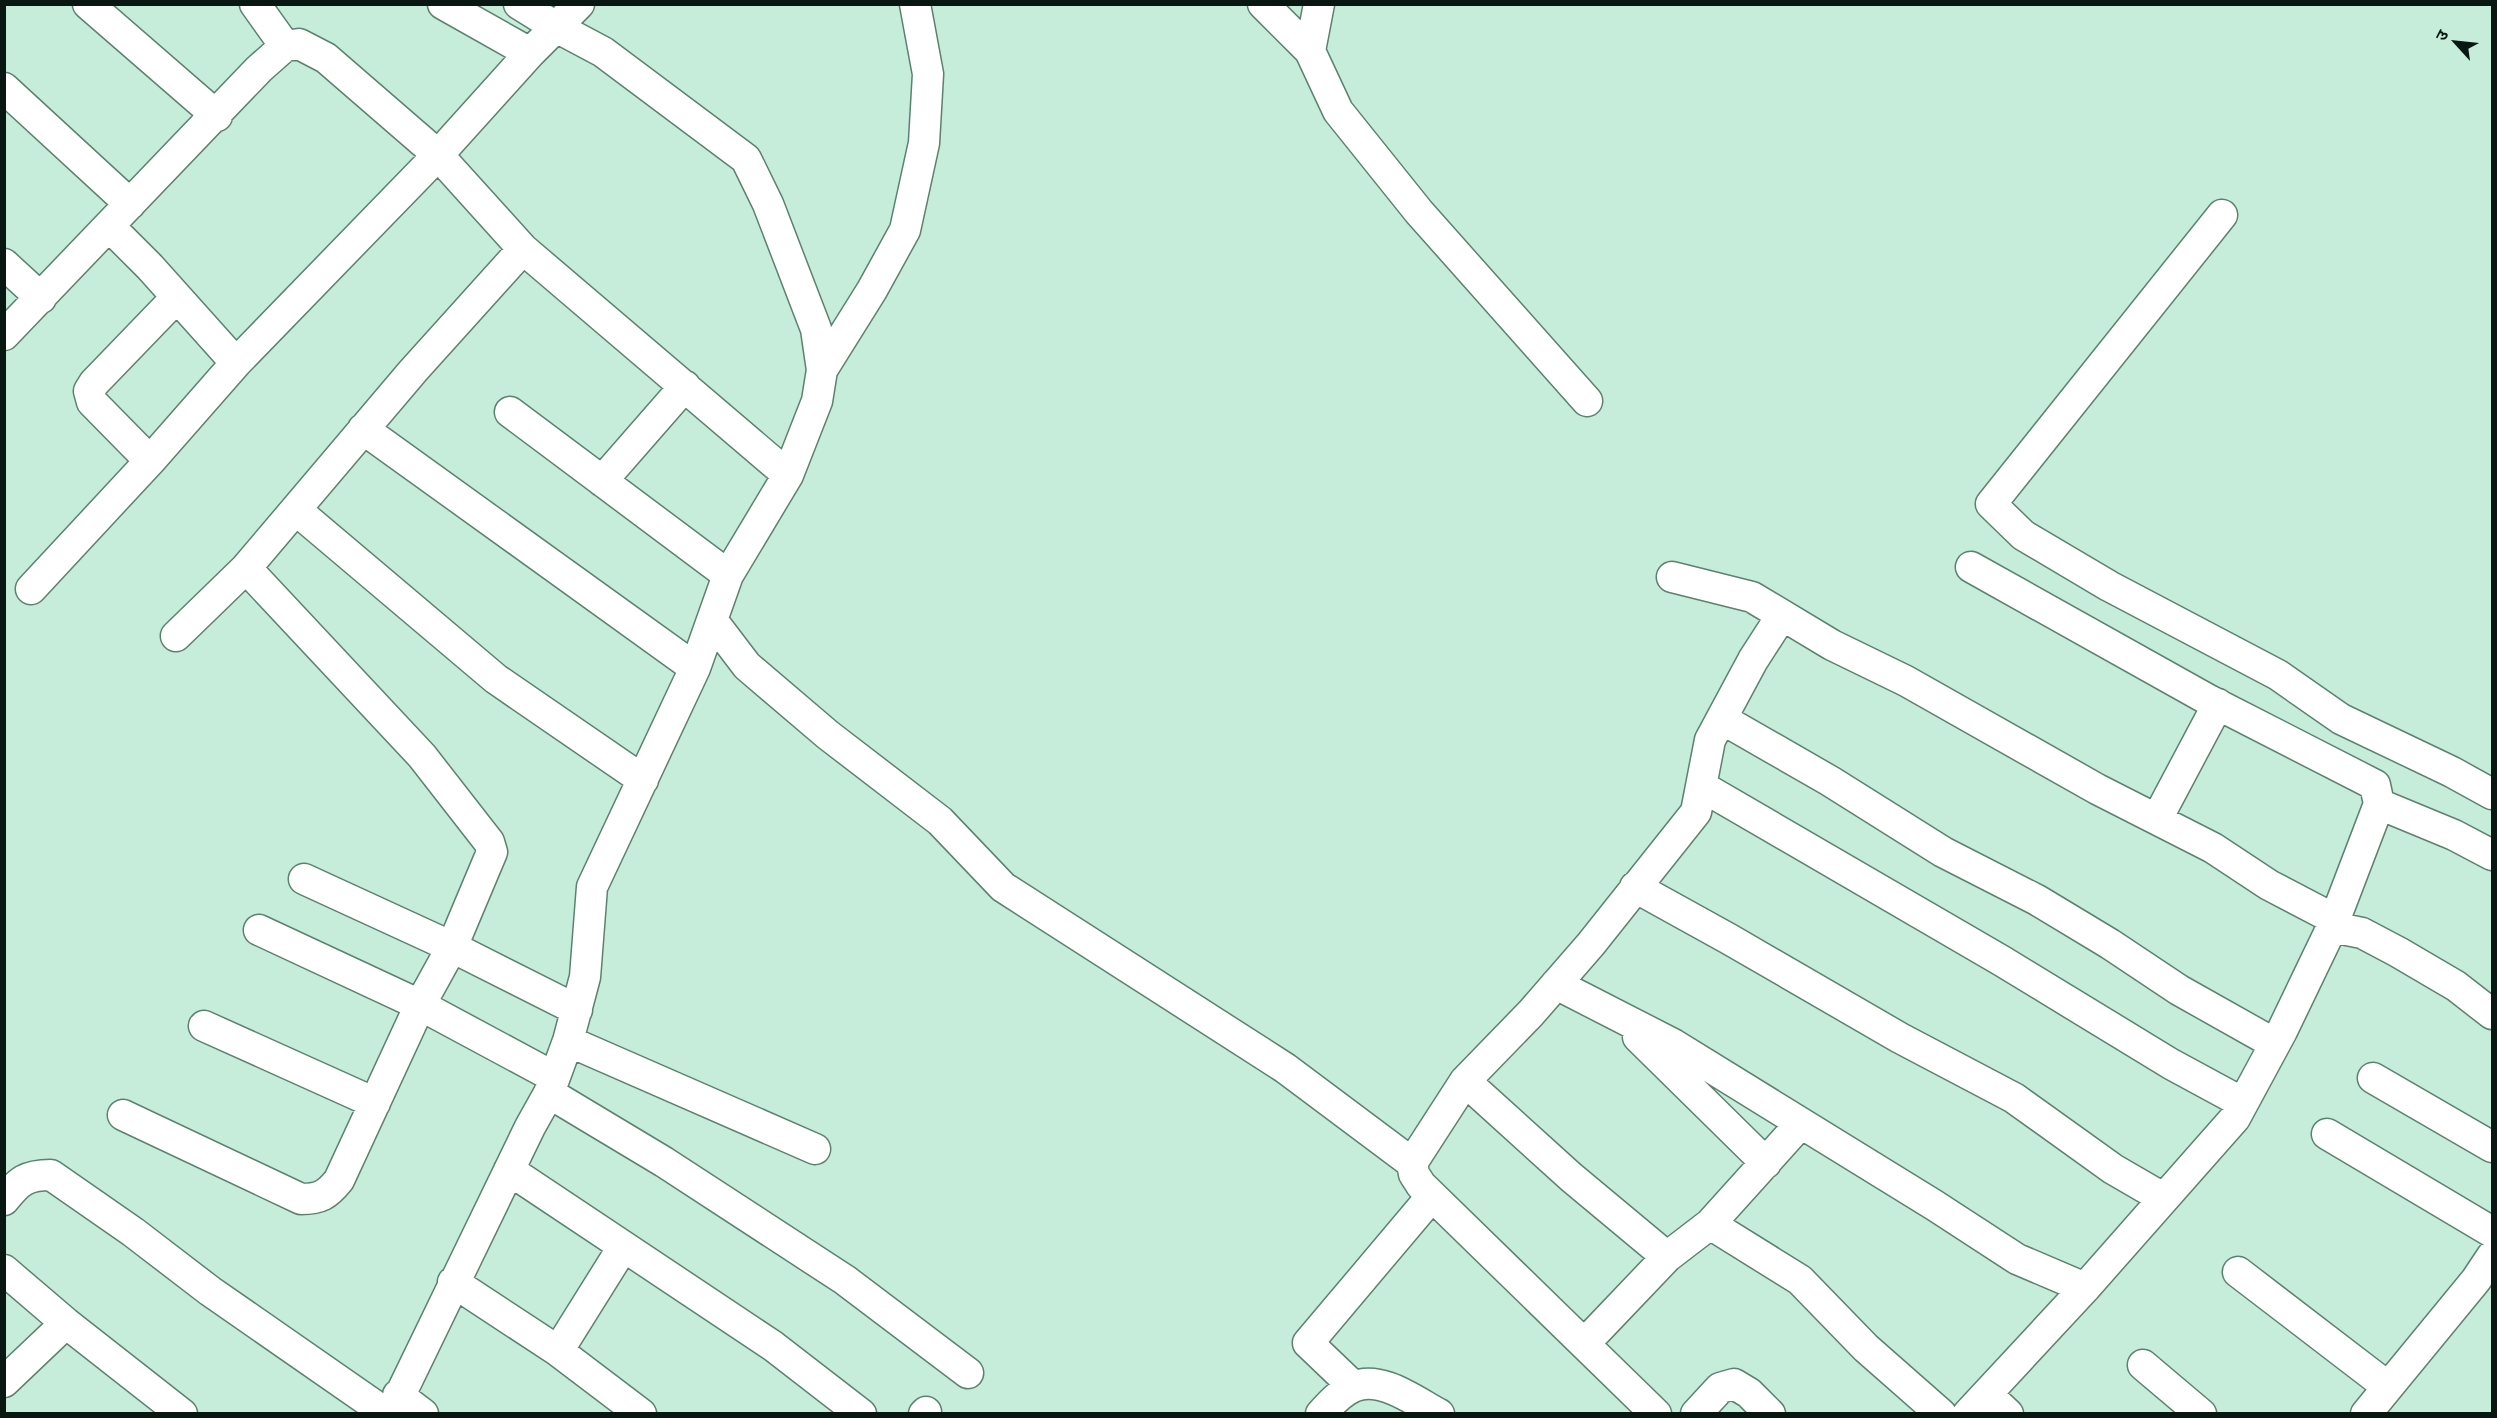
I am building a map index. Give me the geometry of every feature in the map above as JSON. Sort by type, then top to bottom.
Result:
[{"type":"street","points":[[88,4],[217,116]]},
{"type":"street","points":[[255,4],[285,46]]},
{"type":"street","points":[[443,4],[530,52]]},
{"type":"street","points":[[392,1407],[551,1085],[568,1041],[585,977],[592,888],[695,668],[728,575],[788,475],[817,401],[822,370],[816,329],[768,204],[746,159],[603,52],[519,4]]},
{"type":"street","points":[[31,589],[236,363],[438,155],[530,52],[579,4]]},
{"type":"street","points":[[822,370],[872,290],[905,230],[924,143],[928,74],[915,4]]},
{"type":"street","points":[[1263,4],[1310,51],[1338,111],[1419,212],[1587,401]]},
{"type":"street","points":[[1310,51],[1319,4]]},
{"type":"street","points":[[4,335],[217,116],[259,69],[285,46],[299,44],[326,58],[438,155],[523,249],[788,475]]},
{"type":"street","points":[[4,88],[130,204]]},
{"type":"street","points":[[2222,215],[1991,504],[2024,535],[2109,586],[2278,675],[2341,719],[2452,771],[2493,794]]},
{"type":"street","points":[[109,226],[236,363]]},
{"type":"street","points":[[176,636],[246,568],[363,429],[523,249]]},
{"type":"street","points":[[4,264],[41,298]]},
{"type":"street","points":[[150,460],[92,402],[89,391],[94,383],[177,297]]},
{"type":"street","points":[[602,481],[685,386]]},
{"type":"street","points":[[510,412],[728,575]]},
{"type":"street","points":[[363,429],[695,668]]},
{"type":"street","points":[[296,510],[496,679],[643,780]]},
{"type":"street","points":[[1971,567],[2071,625],[2218,704],[2375,784],[2379,804],[2333,923],[2275,1044],[2235,1118],[2085,1288],[1988,1407]]},
{"type":"street","points":[[123,1115],[301,1198],[319,1199],[330,1192],[339,1180],[420,1005],[452,947],[492,852],[489,842],[422,756],[246,568]]},
{"type":"street","points":[[1672,577],[1752,597],[1832,645],[1906,681],[2097,789],[2213,848],[2333,923],[2362,933],[2398,952],[2456,986],[2493,1014]]},
{"type":"street","points":[[1656,1413],[1432,1196],[1413,1174],[1412,1162],[1465,1080],[1591,944],[1696,812],[1710,740],[1753,660],[1782,615]]},
{"type":"street","points":[[712,620],[747,666],[828,735],[940,821],[1003,888],[1285,1068],[1412,1162]]},
{"type":"street","points":[[2157,819],[2218,704]]},
{"type":"street","points":[[1722,719],[1830,781],[1943,852],[2037,900],[2110,944],[2179,990],[2275,1044]]},
{"type":"street","points":[[1701,786],[2002,961],[2171,1064],[2243,1103]]},
{"type":"street","points":[[2379,804],[2454,835],[2493,855]]},
{"type":"street","points":[[304,879],[452,947],[577,1010]]},
{"type":"street","points":[[1635,888],[1729,939],[1900,1038],[2014,1098],[2113,1169],[2163,1198]]},
{"type":"street","points":[[259,930],[420,1005],[551,1085],[845,1280],[968,1372]]},
{"type":"street","points":[[1556,984],[1673,1044],[1934,1205],[2017,1259],[2085,1288]]},
{"type":"street","points":[[1614,1014],[1766,1163]]},
{"type":"street","points":[[204,1026],[375,1103]]},
{"type":"street","points":[[568,1041],[815,1149]]},
{"type":"street","points":[[2373,1078],[2493,1147]]},
{"type":"street","points":[[1465,1080],[1571,1177],[1667,1257]]},
{"type":"street","points":[[1585,1343],[1667,1257],[1710,1224],[1801,1123]]},
{"type":"street","points":[[2326,1134],[2493,1232]]},
{"type":"street","points":[[508,1170],[773,1346],[861,1413]]},
{"type":"street","points":[[4,1200],[17,1183],[35,1175],[51,1175],[133,1232],[210,1291],[392,1407],[423,1413]]},
{"type":"street","points":[[1353,1386],[1308,1343],[1432,1196]]},
{"type":"street","points":[[1710,1224],[1800,1280],[1866,1348],[1941,1413]]},
{"type":"street","points":[[558,1351],[623,1247]]},
{"type":"street","points":[[2366,1413],[2476,1280],[2493,1256]]},
{"type":"street","points":[[4,1270],[66,1323],[182,1413]]},
{"type":"street","points":[[2238,1272],[2388,1387]]},
{"type":"street","points":[[453,1282],[558,1351],[641,1413]]},
{"type":"street","points":[[4,1382],[66,1323]]},
{"type":"street","points":[[2143,1365],[2201,1413]]},
{"type":"street","points":[[1321,1413],[1353,1386],[1369,1383],[1384,1386],[1439,1413]]},
{"type":"street","points":[[1695,1413],[1720,1388],[1734,1384],[1749,1393],[1770,1413]]}]
